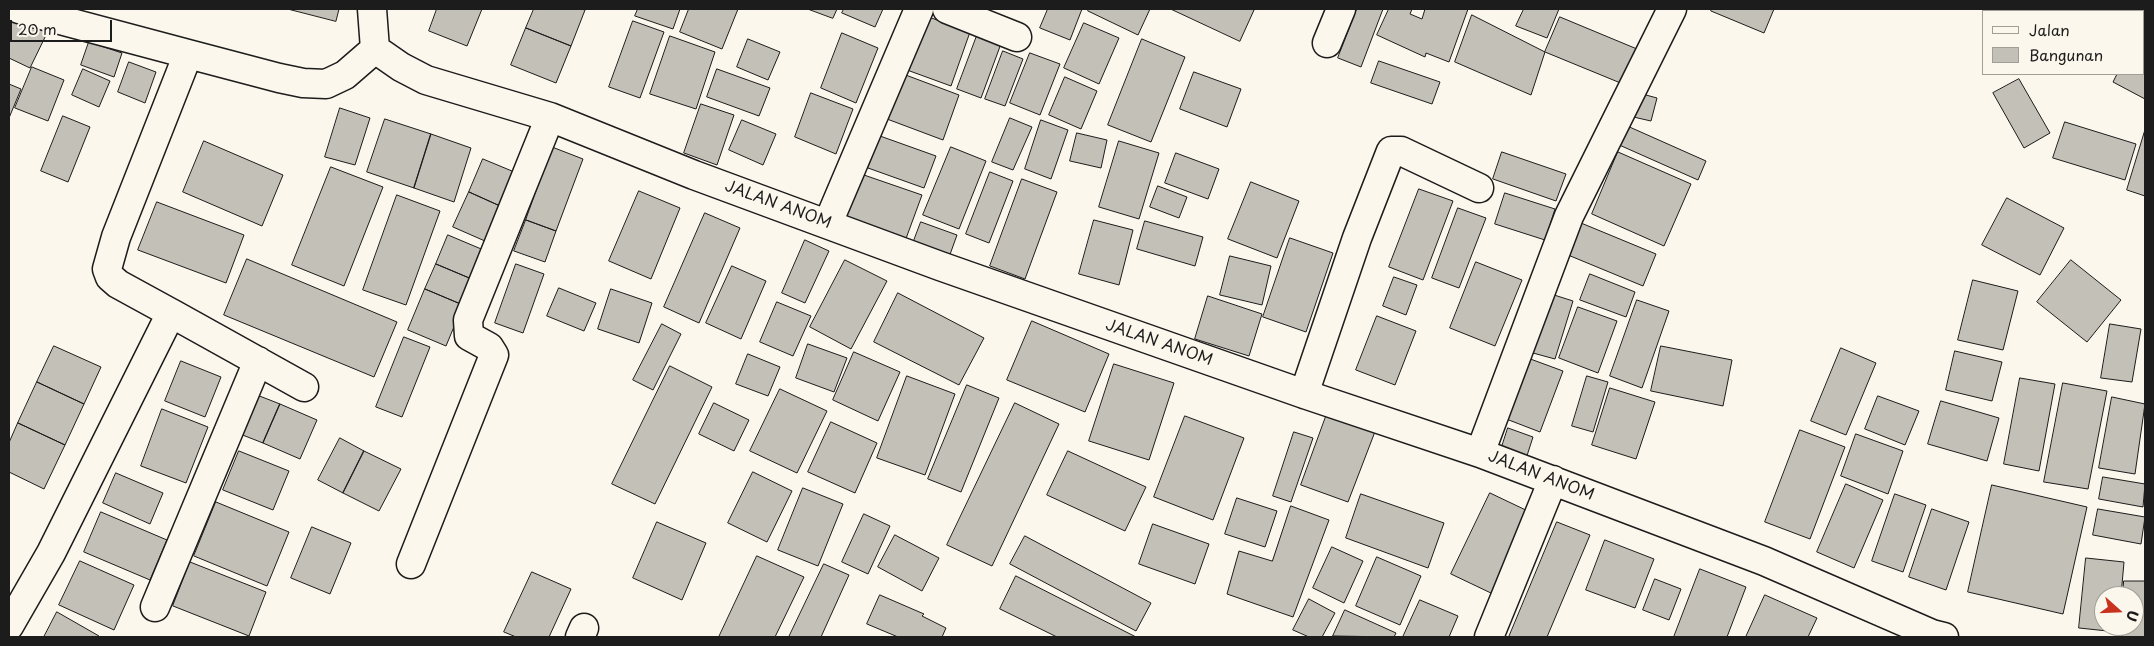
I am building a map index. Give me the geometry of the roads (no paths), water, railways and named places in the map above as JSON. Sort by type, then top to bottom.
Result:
[{"type":"street","points":[[18,9],[303,83],[326,84],[345,75],[375,49],[372,9]]},
{"type":"street","points":[[828,223],[919,9]]},
{"type":"street","points":[[947,9],[1017,37]]},
{"type":"street","points":[[1327,43],[1341,9]]},
{"type":"street","points":[[1480,453],[1569,216],[1672,9]]},
{"type":"street","name":"JALAN ANOM","points":[[375,49],[426,80],[550,117],[694,175],[940,266],[1304,394],[1480,453],[1764,561],[1932,634],[1944,637]]},
{"type":"street","points":[[188,54],[116,237],[107,269],[110,277],[118,284],[304,387]]},
{"type":"street","points":[[411,564],[494,355],[489,347],[469,336],[468,320],[550,117]]},
{"type":"street","points":[[1304,394],[1357,238],[1391,151],[1401,150],[1479,188]]},
{"type":"street","points":[[9,626],[51,553],[171,313]]},
{"type":"street","points":[[154,607],[258,361]]},
{"type":"street","points":[[1489,637],[1553,480]]}]
